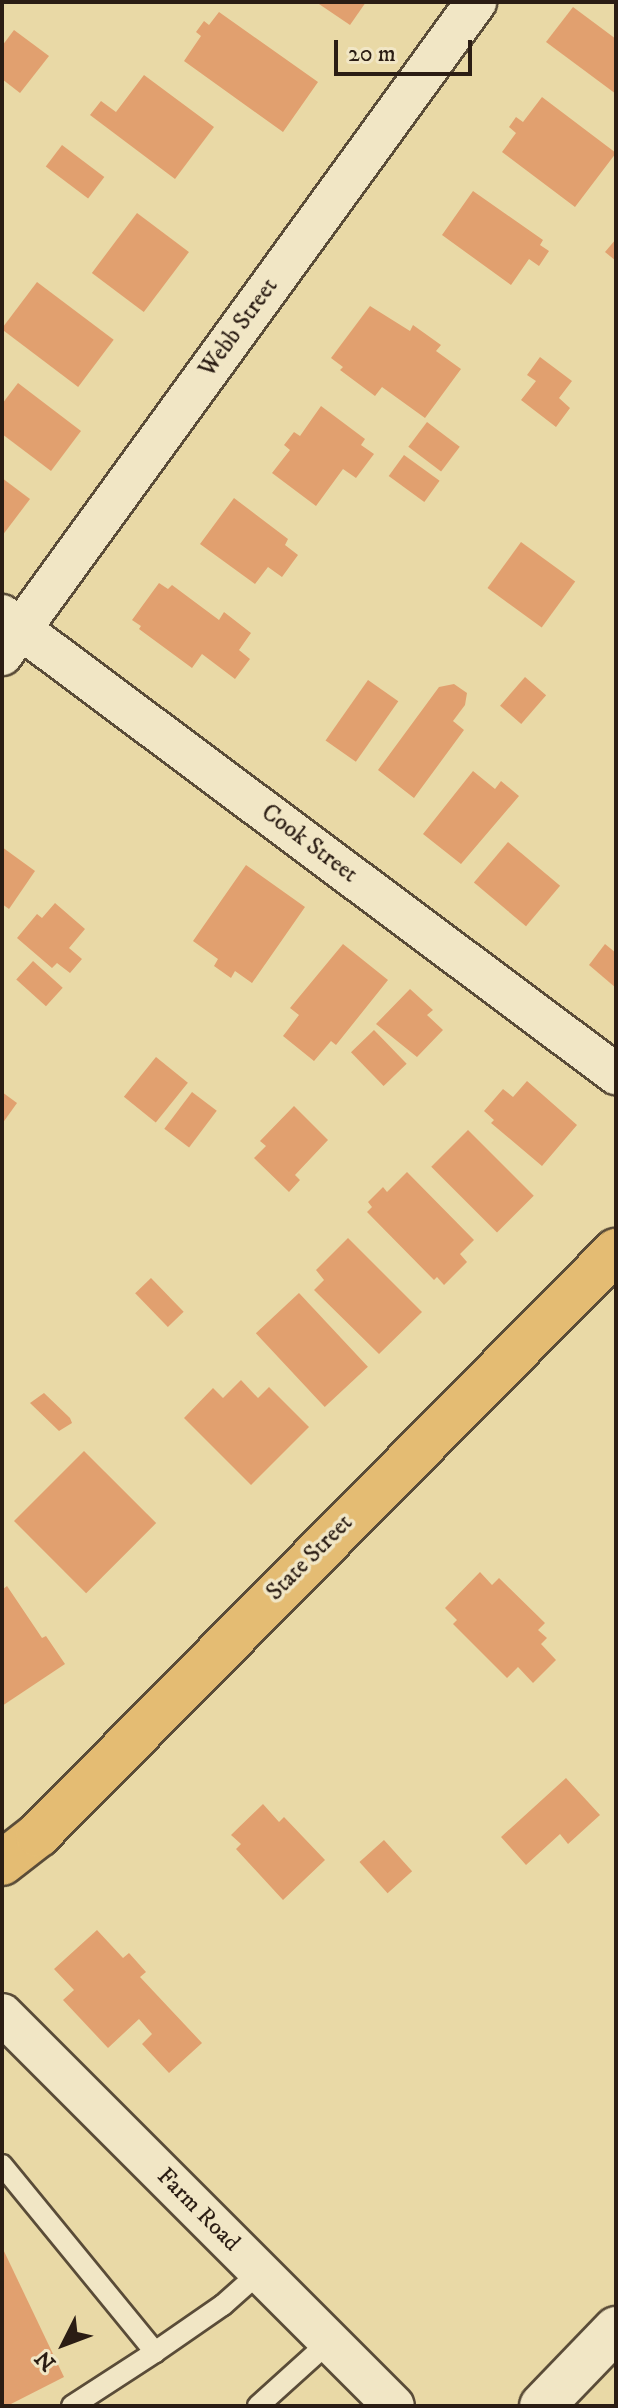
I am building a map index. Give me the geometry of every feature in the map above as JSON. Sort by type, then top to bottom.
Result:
[{"type":"main road","name":"State Street","points":[[2,1863],[38,1835],[616,1251]]},
{"type":"main road","points":[[542,2406],[616,2329]]},
{"type":"street","name":"Webb Street","points":[[8,633],[476,2]]},
{"type":"street","name":"Cook Street","points":[[8,633],[616,1074]]},
{"type":"street","name":"Farm Road","points":[[2,2014],[394,2406]]},
{"type":"lane","points":[[2,2165],[155,2352]]},
{"type":"lane","points":[[72,2406],[223,2305],[260,2272]]},
{"type":"lane","points":[[258,2406],[330,2341]]},
{"type":"building","points":[[316,2],[366,2],[350,25]]},
{"type":"building","points":[[573,7],[616,39],[616,94],[546,42]]},
{"type":"building","points":[[219,12],[318,82],[283,132],[184,61],[201,36],[196,32],[204,21],[209,25]]},
{"type":"building","points":[[14,30],[49,56],[20,93],[2,79],[2,46]]},
{"type":"building","points":[[144,75],[214,127],[175,179],[90,115],[101,101],[116,112]]},
{"type":"building","points":[[542,97],[616,153],[575,207],[502,152],[516,133],[509,127],[516,117],[523,122]]},
{"type":"building","points":[[62,145],[104,177],[88,198],[46,167]]},
{"type":"building","points":[[473,191],[543,240],[540,245],[549,251],[539,266],[529,259],[511,285],[442,235]]},
{"type":"building","points":[[137,213],[189,252],[144,312],[92,273]]},
{"type":"building","points":[[616,239],[616,261],[605,252]]},
{"type":"building","points":[[37,282],[114,340],[78,387],[2,330]]},
{"type":"building","points":[[370,306],[410,331],[413,325],[441,345],[436,351],[461,369],[425,418],[382,387],[375,396],[340,370],[343,367],[331,358]]},
{"type":"building","points":[[540,357],[572,381],[559,398],[570,408],[556,427],[521,400],[536,381],[527,375]]},
{"type":"building","points":[[18,383],[81,431],[51,471],[2,434],[2,404]]},
{"type":"building","points":[[321,406],[365,439],[361,445],[374,454],[356,478],[343,469],[316,506],[272,473],[290,450],[284,445],[294,432],[300,436]]},
{"type":"building","points":[[427,422],[460,447],[441,471],[408,447]]},
{"type":"building","points":[[404,455],[440,481],[424,502],[389,476]]},
{"type":"building","points":[[2,478],[30,499],[2,536]]},
{"type":"building","points":[[234,498],[288,539],[285,545],[298,555],[282,577],[268,567],[255,584],[200,544]]},
{"type":"building","points":[[521,542],[575,581],[542,627],[487,588]]},
{"type":"building","points":[[159,583],[168,589],[172,585],[219,620],[224,612],[251,633],[239,650],[250,659],[235,679],[202,654],[192,668],[139,629],[141,626],[132,620]]},
{"type":"building","points":[[525,677],[546,695],[521,724],[500,706]]},
{"type":"building","points":[[368,680],[398,701],[356,762],[326,741]]},
{"type":"building","points":[[454,684],[467,693],[465,705],[453,721],[464,730],[414,798],[378,770],[439,687]]},
{"type":"building","points":[[473,771],[495,789],[501,781],[519,796],[461,864],[423,834]]},
{"type":"building","points":[[508,842],[560,886],[526,926],[474,883]]},
{"type":"building","points":[[2,847],[35,871],[9,909],[2,904]]},
{"type":"building","points":[[246,865],[305,907],[252,983],[235,971],[231,978],[214,966],[218,959],[193,941]]},
{"type":"building","points":[[55,903],[85,929],[69,948],[82,959],[70,973],[57,963],[52,968],[17,938],[37,914],[42,918]]},
{"type":"building","points":[[343,944],[388,980],[336,1045],[331,1041],[314,1061],[283,1036],[299,1015],[290,1008]]},
{"type":"building","points":[[605,944],[616,953],[616,988],[589,965]]},
{"type":"building","points":[[33,961],[63,988],[46,1006],[16,980]]},
{"type":"building","points":[[410,989],[433,1010],[427,1015],[443,1030],[417,1057],[376,1024]]},
{"type":"building","points":[[374,1030],[407,1064],[384,1086],[351,1052]]},
{"type":"building","points":[[156,1057],[188,1083],[156,1122],[124,1097]]},
{"type":"building","points":[[527,1081],[577,1125],[542,1166],[491,1123],[494,1120],[484,1111],[503,1089],[513,1097]]},
{"type":"building","points":[[2,1092],[17,1103],[2,1124]]},
{"type":"building","points":[[192,1092],[217,1111],[189,1147],[164,1129]]},
{"type":"building","points":[[294,1106],[328,1140],[295,1175],[300,1180],[289,1192],[254,1158],[266,1146],[260,1141]]},
{"type":"building","points":[[468,1130],[534,1196],[497,1233],[431,1167]]},
{"type":"building","points":[[407,1172],[474,1240],[460,1254],[467,1262],[444,1285],[437,1277],[434,1280],[367,1212],[372,1207],[368,1202],[383,1187],[387,1192]]},
{"type":"building","points":[[348,1238],[422,1312],[379,1354],[314,1290],[324,1280],[316,1270]]},
{"type":"building","points":[[151,1278],[184,1312],[168,1327],[135,1293]]},
{"type":"building","points":[[299,1293],[368,1367],[325,1407],[256,1333]]},
{"type":"building","points":[[241,1380],[258,1398],[269,1387],[309,1427],[251,1485],[184,1418],[213,1388],[223,1398]]},
{"type":"building","points":[[44,1393],[72,1423],[59,1431],[30,1403]]},
{"type":"building","points":[[84,1451],[156,1523],[86,1593],[14,1521]]},
{"type":"building","points":[[480,1572],[492,1585],[499,1578],[545,1623],[538,1630],[547,1638],[541,1644],[556,1660],[533,1683],[518,1667],[507,1678],[453,1624],[457,1620],[445,1608]]},
{"type":"building","points":[[7,1586],[42,1638],[46,1636],[65,1664],[2,1706],[2,1590]]},
{"type":"building","points":[[566,1778],[600,1815],[568,1844],[560,1834],[526,1865],[501,1837]]},
{"type":"building","points":[[263,1804],[279,1822],[284,1817],[325,1860],[283,1900],[236,1849],[241,1844],[231,1835]]},
{"type":"building","points":[[384,1840],[412,1871],[388,1893],[359,1862]]},
{"type":"building","points":[[97,1930],[123,1958],[129,1953],[146,1972],[140,1977],[202,2043],[169,2073],[142,2044],[152,2034],[139,2019],[108,2048],[63,2000],[74,1990],[54,1969]]},
{"type":"building","points":[[2,2247],[64,2377],[7,2406],[2,2406]]}]
